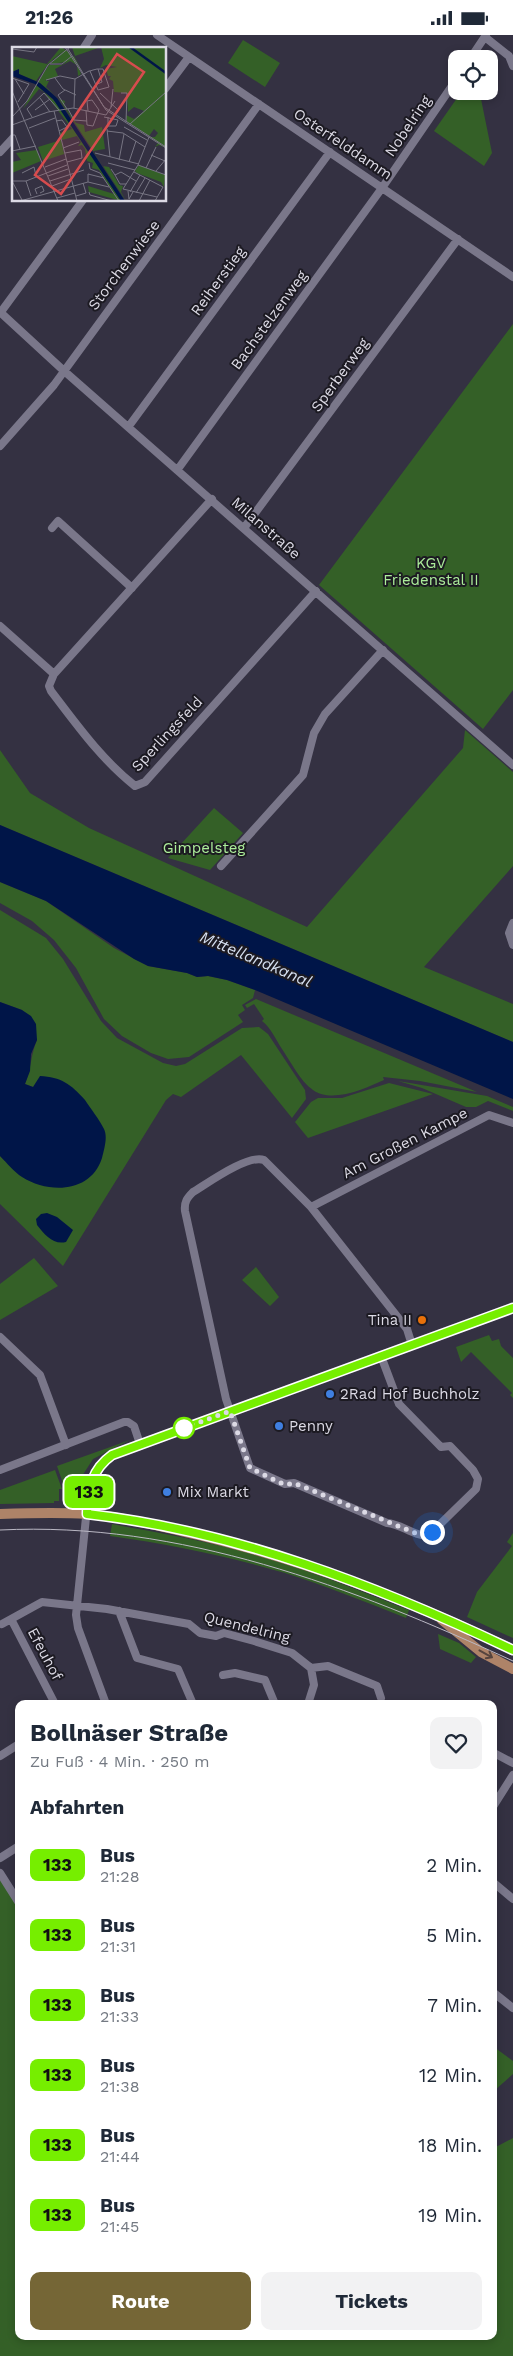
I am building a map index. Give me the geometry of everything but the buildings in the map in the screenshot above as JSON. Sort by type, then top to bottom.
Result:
[{"type":"main road","points":[[0,1514],[87,1514],[153,1525],[269,1553],[327,1572],[432,1611],[513,1649]]},
{"type":"main road","points":[[432,1611],[481,1652],[513,1669]]},
{"type":"street","points":[[84,47],[92,35]]},
{"type":"street","name":"Osterfelddamm","points":[[157,35],[513,277]]},
{"type":"street","points":[[476,50],[486,36],[509,56],[513,66]]},
{"type":"street","points":[[166,88],[189,57]]},
{"type":"street","name":"Nobelring","points":[[382,188],[448,92]]},
{"type":"street","name":"Storchenwiese","points":[[0,446],[54,385],[63,370],[259,104]]},
{"type":"street","points":[[0,152],[12,139]]},
{"type":"street","name":"Reiherstieg","points":[[129,426],[330,152]]},
{"type":"street","name":"Bachstelzenweg","points":[[178,469],[382,188]]},
{"type":"street","points":[[0,312],[83,201]]},
{"type":"street","name":"Sperberweg","points":[[244,528],[458,239]]},
{"type":"street","name":"Milanstraße","points":[[0,312],[63,370],[513,765]]},
{"type":"street","points":[[0,625],[54,674],[212,499]]},
{"type":"street","points":[[52,528],[58,521],[132,588]]},
{"type":"street","name":"Sperlingsfeld","points":[[54,674],[49,686],[51,691],[98,752],[135,786],[145,782],[316,591]]},
{"type":"street","points":[[222,865],[303,775],[314,733],[325,714],[384,651]]},
{"type":"street","points":[[513,923],[509,933],[513,945]]},
{"type":"street","name":"Am Großen Kampe","points":[[311,1207],[489,1115],[513,1123]]},
{"type":"street","points":[[381,1356],[399,1404],[441,1447],[451,1448],[473,1470],[478,1479],[476,1489],[429,1535],[420,1535],[394,1523],[387,1523],[294,1483],[285,1485],[250,1468],[230,1411],[184,1205],[187,1198],[193,1192],[246,1161],[264,1160],[311,1207],[406,1329],[412,1345]]},
{"type":"street","points":[[105,1700],[78,1628],[76,1605],[91,1482],[97,1468],[112,1455],[140,1444],[513,1308]]},
{"type":"street","points":[[0,1337],[40,1375],[66,1445]]},
{"type":"street","points":[[0,1470],[128,1422],[134,1426],[140,1444]]},
{"type":"street","name":"Efeuhof","points":[[2,1624],[42,1602],[76,1605]]},
{"type":"street","name":"Quendelring","points":[[76,1605],[189,1624],[200,1633],[205,1634],[216,1636],[224,1633],[292,1653],[311,1667]]},
{"type":"street","points":[[119,1611],[137,1658],[178,1669],[191,1700]]},
{"type":"street","name":"Efeuhof","points":[[11,1619],[53,1700]]},
{"type":"street","points":[[309,1700],[314,1685],[311,1667],[328,1666],[377,1686],[381,1698]]},
{"type":"street","points":[[223,1675],[235,1673],[265,1681],[273,1700]]},
{"type":"street","points":[[0,1755],[15,1746]]},
{"type":"street","points":[[497,1755],[513,1763]]},
{"type":"street","points":[[497,1800],[513,1775]]},
{"type":"street","points":[[0,1858],[15,1849]]},
{"type":"street","points":[[0,1873],[15,1897]]},
{"type":"street","points":[[497,1886],[513,1899]]},
{"type":"street","points":[[497,1996],[513,2009]]},
{"type":"green space","points":[[243,40],[280,63],[265,87],[228,63]]},
{"type":"green space","points":[[456,100],[481,100],[492,153],[484,166],[434,131]]},
{"type":"green space","name":"KGV Friedenstal II","points":[[513,324],[513,690],[483,729],[319,585]]},
{"type":"green space","points":[[465,730],[513,772],[513,866],[424,967],[513,1004],[513,1042],[0,825],[0,750],[30,793],[89,828],[307,927],[463,748]]},
{"type":"green space","name":"Gimpelsteg","points":[[214,808],[243,833],[210,870],[168,858]]},
{"type":"green space","points":[[0,882],[46,901],[114,948],[148,966],[187,973],[197,977],[208,976],[227,980],[255,990],[253,998],[242,1005],[245,1010],[238,1015],[243,1022],[189,1057],[168,1059],[151,1053],[122,1036],[104,1019],[76,968],[54,940],[32,921],[0,903]]},
{"type":"green space","points":[[0,910],[46,938],[63,959],[101,1021],[117,1038],[163,1063],[176,1066],[185,1064],[242,1028],[259,1027],[268,1034],[305,1090],[306,1099],[292,1118],[241,1055],[181,1097],[173,1094],[166,1100],[63,1266],[0,1204],[0,1156],[5,1161],[33,1087],[25,1084],[37,1040],[22,1010],[0,1002]]},
{"type":"green space","points":[[256,999],[477,1092],[420,1081],[383,1077],[384,1080],[349,1093],[339,1095],[321,1094],[308,1086],[300,1077],[271,1031],[262,1021],[264,1019],[254,1004],[247,1008],[245,1005]]},
{"type":"green space","points":[[398,1081],[487,1096],[513,1107],[513,1111],[488,1101],[476,1107],[466,1107],[422,1088]]},
{"type":"green space","points":[[389,1083],[433,1094],[308,1138],[295,1122],[311,1102],[318,1098],[342,1098]]},
{"type":"green space","points":[[34,1258],[58,1286],[0,1320],[0,1284]]},
{"type":"green space","points":[[256,1267],[279,1297],[270,1306],[242,1280]]},
{"type":"green space","points":[[489,1335],[492,1341],[499,1339],[501,1346],[513,1358],[513,1398],[510,1395],[512,1393],[471,1352],[461,1362],[456,1347]]},
{"type":"green space","points":[[130,1440],[93,1459],[77,1484],[80,1489],[78,1494],[66,1492],[57,1466]]},
{"type":"green space","points":[[55,1470],[62,1489],[59,1489],[59,1501],[54,1501],[54,1503],[0,1504],[0,1490]]},
{"type":"green space","points":[[112,1524],[191,1539],[250,1553],[287,1564],[409,1610],[406,1618],[285,1573],[198,1551],[110,1536]]},
{"type":"green space","points":[[513,1533],[513,1638],[467,1617],[477,1592],[512,1546],[507,1542]]},
{"type":"green space","points":[[438,1634],[459,1643],[476,1657],[471,1663],[440,1649]]},
{"type":"green space","points":[[0,1880],[15,1902],[15,2340],[497,2340],[497,2146],[513,2138],[513,2356],[0,2356]]},
{"type":"green space","points":[[497,2049],[513,2061],[513,2074],[497,2088]]},
{"type":"water","name":"Mittellandkanal","points":[[0,825],[513,1042],[513,1099],[255,990],[227,980],[208,976],[197,977],[187,973],[148,966],[134,959],[46,901],[0,882]]},
{"type":"water","points":[[0,1002],[22,1010],[31,1016],[36,1024],[37,1040],[31,1054],[30,1071],[25,1084],[33,1087],[40,1076],[65,1082],[85,1100],[104,1129],[105,1147],[97,1170],[79,1184],[56,1188],[33,1183],[19,1175],[0,1156]]},
{"type":"water","points":[[47,1213],[57,1217],[73,1230],[66,1242],[53,1241],[37,1225],[36,1219],[41,1214]]},
{"type":"tram line","points":[[0,1530],[67,1530],[133,1536],[199,1548],[264,1564],[390,1608],[513,1661]]},
{"type":"bus line","name":"133","points":[[513,1308],[112,1455],[97,1468],[91,1482],[87,1514],[153,1525],[220,1540],[302,1563],[432,1611],[513,1650]]},
{"type":"place","name":"Tina II","points":[[422,1320]]},
{"type":"place","name":"2Rad Hof Buchholz","points":[[330,1394]]},
{"type":"place","name":"Penny","points":[[279,1426]]},
{"type":"place","name":"Mix Markt","points":[[167,1492]]},
{"type":"route","points":[[184,1428],[230,1411],[250,1468],[285,1485],[294,1483],[420,1535],[426,1536],[432,1532]]}]
